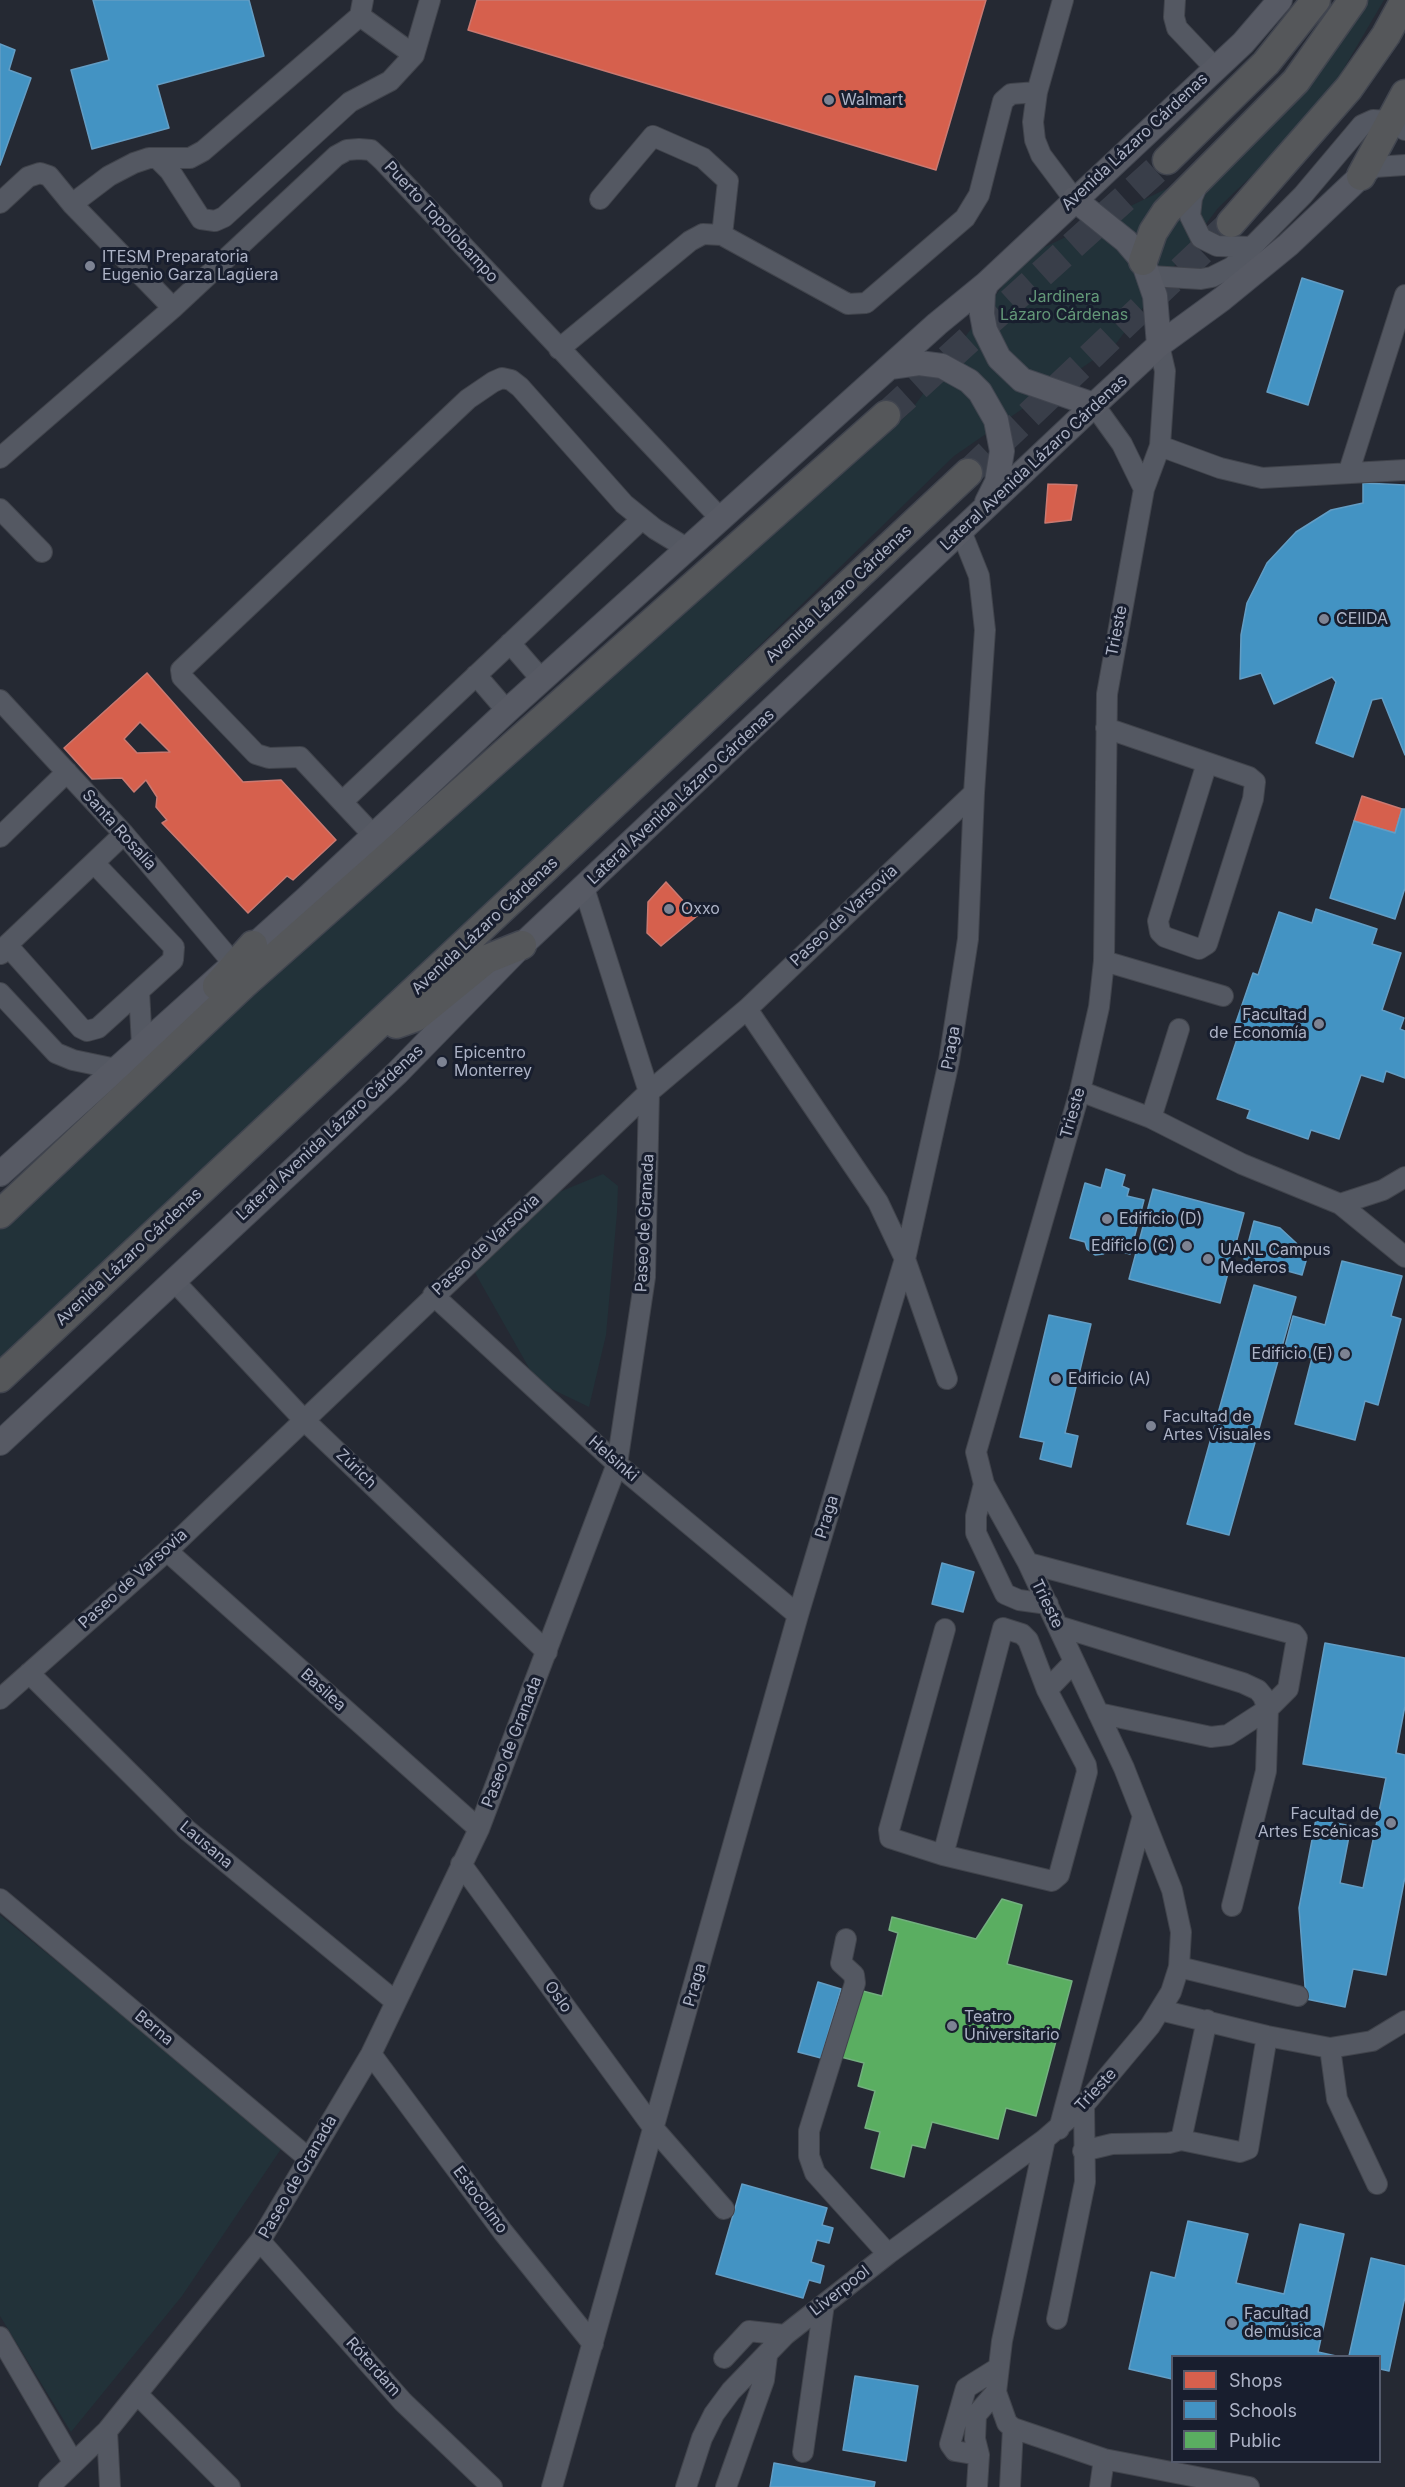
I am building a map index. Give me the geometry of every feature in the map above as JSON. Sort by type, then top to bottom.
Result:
[{"type":"highway","name":"Avenida Lázaro Cárdenas","points":[[1167,160],[1266,63],[1316,0]]},
{"type":"highway","points":[[1146,268],[1159,222],[1296,81],[1353,0]]},
{"type":"highway","points":[[1231,223],[1349,88],[1386,35],[1405,0]]},
{"type":"highway","points":[[1368,172],[1398,126],[1405,94]]},
{"type":"highway","points":[[0,1214],[243,985],[886,415]]},
{"type":"highway","name":"Avenida Lázaro Cárdenas","points":[[0,1378],[968,473]]},
{"type":"highway","points":[[382,1023],[399,1024],[416,1017],[488,959],[522,945]]},
{"type":"highway","points":[[56,1162],[79,1119],[211,992],[243,954]]},
{"type":"main road","name":"Avenida Lázaro Cárdenas","points":[[987,283],[1243,43],[1280,0]]},
{"type":"main road","name":"Lateral Avenida Lázaro Cárdenas","points":[[0,1443],[397,1073],[522,945],[1094,405],[1159,345],[1222,299],[1288,245],[1368,172]]},
{"type":"main road","points":[[1074,199],[1126,242],[1146,268],[1155,296],[1159,345]]},
{"type":"main road","points":[[0,1174],[374,836],[507,711],[890,367],[987,283]]},
{"type":"main road","points":[[987,283],[983,292],[982,314],[988,337],[999,358],[1010,370],[1037,387],[1094,405]]},
{"type":"main road","points":[[890,367],[919,363],[942,366],[969,381],[989,405],[1000,435],[1000,466],[991,496],[979,515]]},
{"type":"street","points":[[157,158],[170,171],[201,219],[215,221],[224,217],[350,102],[390,81],[414,55],[430,0]]},
{"type":"street","points":[[1063,0],[1037,92],[1033,122],[1035,140],[1041,155],[1074,199]]},
{"type":"street","points":[[1175,0],[1174,17],[1177,28],[1215,68]]},
{"type":"street","points":[[72,204],[109,176],[149,158],[190,158],[203,152],[362,8],[414,55]]},
{"type":"street","points":[[559,349],[690,241],[703,234],[722,235],[848,303],[866,303],[965,218],[979,195],[1003,101],[1011,94],[1037,92]]},
{"type":"street","points":[[1146,268],[1212,278],[1232,267],[1303,195],[1362,125],[1373,120],[1398,126]]},
{"type":"street","points":[[600,199],[653,136],[703,158],[728,181],[722,235]]},
{"type":"street","name":"Puerto Topolobampo","points":[[0,458],[173,309],[336,156],[347,150],[371,150],[722,520]]},
{"type":"street","points":[[1368,172],[1405,165]]},
{"type":"street","points":[[0,203],[28,177],[39,173],[49,176],[72,204],[173,309]]},
{"type":"street","points":[[1200,179],[1192,198],[1190,216],[1201,238],[1217,246],[1252,247]]},
{"type":"street","points":[[1349,471],[1405,295]]},
{"type":"street","name":"Trieste","points":[[1052,2134],[1084,2105],[1122,2062],[1171,1992],[1179,1966],[1181,1932],[1178,1911],[1172,1890],[1142,1819],[1124,1768],[1028,1563],[984,1484],[976,1452],[1080,1090],[1099,1007],[1104,962],[1106,728],[1111,661],[1144,489],[1160,446],[1165,371],[1159,345]]},
{"type":"street","points":[[374,836],[300,757],[269,758],[256,754],[182,676],[180,670],[468,399],[502,378],[511,380],[520,387],[624,504],[642,519],[688,549]]},
{"type":"street","points":[[1094,405],[1122,444],[1144,489]]},
{"type":"street","points":[[1160,446],[1220,468],[1262,478],[1349,471],[1405,470]]},
{"type":"street","points":[[1,513],[42,552]]},
{"type":"street","points":[[343,801],[642,519]]},
{"type":"street","name":"Praga","points":[[552,2487],[655,2130],[798,1615],[905,1259],[949,1060],[968,939],[974,793],[985,630],[979,576],[962,531]]},
{"type":"street","points":[[510,643],[542,680]]},
{"type":"street","points":[[476,675],[507,711]]},
{"type":"street","name":"Santa Rosalía","points":[[1,702],[124,834],[243,954]]},
{"type":"street","points":[[1106,728],[1249,777],[1255,782],[1255,789],[1207,944],[1199,949],[1165,937],[1160,932],[1158,921],[1207,763]]},
{"type":"street","points":[[0,837],[67,772]]},
{"type":"street","name":"Paseo de Varsovia","points":[[0,1699],[167,1551],[433,1295],[650,1092],[747,1009],[974,793]]},
{"type":"street","points":[[94,863],[174,947],[173,960],[98,1028],[87,1031],[81,1028],[4,951],[94,863],[124,834]]},
{"type":"street","name":"Paseo de Granada","points":[[49,2487],[107,2431],[138,2395],[260,2241],[371,2054],[479,1829],[617,1464],[645,1276],[650,1092],[584,888]]},
{"type":"street","points":[[1104,962],[1223,996]]},
{"type":"street","points":[[139,991],[142,1045]]},
{"type":"street","points":[[0,993],[56,1053],[73,1060],[116,1069]]},
{"type":"street","points":[[747,1009],[878,1202],[905,1259],[946,1379]]},
{"type":"street","points":[[1151,1118],[1179,1029]]},
{"type":"street","points":[[1080,1090],[1151,1118],[1242,1164],[1340,1204],[1405,1257]]},
{"type":"street","points":[[1340,1204],[1383,1191],[1405,1177]]},
{"type":"street","name":"Zúrich","points":[[173,1280],[304,1420],[547,1652]]},
{"type":"street","name":"Helsinki","points":[[433,1295],[617,1464],[798,1615]]},
{"type":"street","points":[[984,1484],[976,1516],[976,1533],[1005,1594],[1019,1600],[1047,1604]]},
{"type":"street","name":"Basilea","points":[[167,1551],[479,1829]]},
{"type":"street","points":[[1028,1563],[1294,1634],[1298,1641],[1290,1685],[1268,1709],[1228,1736],[1219,1738],[1098,1713]]},
{"type":"street","points":[[1058,1626],[1243,1683],[1258,1690],[1268,1709],[1266,1771],[1232,1905]]},
{"type":"street","points":[[943,1855],[1003,1628],[1025,1637],[1047,1690],[1086,1765],[1087,1773],[1059,1875],[1052,1881],[943,1855],[892,1841],[889,1835],[945,1629]]},
{"type":"street","points":[[1047,1690],[1074,1662]]},
{"type":"street","name":"Lausana","points":[[29,1673],[187,1830],[396,2002]]},
{"type":"street","points":[[1142,1819],[1019,2255],[998,2368],[996,2392],[1002,2414],[1013,2428],[1104,2459],[1150,2478],[1249,2487]]},
{"type":"street","name":"Oslo","points":[[461,1864],[655,2130],[724,2209]]},
{"type":"street","name":"Berna","points":[[0,1899],[308,2158]]},
{"type":"street","points":[[846,1939],[841,1963],[854,1975],[855,1983],[809,2131],[809,2156],[815,2173],[888,2254]]},
{"type":"street","points":[[1179,1966],[1298,1996]]},
{"type":"street","points":[[1160,2010],[1267,2036],[1330,2048],[1372,2041],[1405,2021]]},
{"type":"street","points":[[1181,2140],[1207,2020]]},
{"type":"street","points":[[1083,2151],[1112,2144],[1168,2143],[1181,2140],[1240,2152],[1248,2149],[1267,2036]]},
{"type":"street","points":[[1330,2048],[1336,2098],[1377,2184]]},
{"type":"street","name":"Estocolmo","points":[[371,2054],[503,2232],[593,2344]]},
{"type":"street","points":[[1057,2319],[1085,2182],[1084,2105]]},
{"type":"street","name":"Liverpool","points":[[686,2487],[702,2438],[714,2414],[731,2391],[785,2335],[888,2254],[1052,2134]]},
{"type":"street","name":"Róterdam","points":[[260,2241],[403,2402],[492,2487]]},
{"type":"street","points":[[803,2452],[824,2304]]},
{"type":"street","points":[[724,2358],[749,2331],[785,2335]]},
{"type":"street","points":[[0,2337],[73,2462]]},
{"type":"street","points":[[726,2487],[764,2380],[767,2356]]},
{"type":"street","points":[[979,2455],[955,2451],[950,2444],[966,2388],[998,2368]]},
{"type":"street","points":[[977,2487],[979,2455],[975,2439],[976,2415],[996,2392]]},
{"type":"street","points":[[138,2395],[230,2487]]},
{"type":"street","points":[[1013,2428],[1015,2486]]},
{"type":"street","points":[[107,2431],[110,2487]]},
{"type":"street","points":[[1100,2487],[1104,2459]]},
{"type":"green space","name":"Jardinera Lázaro Cárdenas","points":[[1356,0],[1384,0],[1337,80],[1264,164],[1218,208],[1115,345],[954,456],[372,1023],[0,1378],[0,1214],[243,985],[909,413],[1024,257],[1191,177]]},
{"type":"green space","points":[[603,1174],[618,1186],[617,1213],[606,1335],[589,1407],[537,1382],[474,1271],[552,1195]]},
{"type":"green space","points":[[0,1915],[283,2146],[182,2296],[71,2432],[0,2316]]},
{"type":"building: Shops","name":"Walmart","points":[[477,0],[986,0],[936,170],[468,30]]},
{"type":"building: Shops","points":[[1048,484],[1077,485],[1071,520],[1045,523]]},
{"type":"building: Shops","points":[[147,673],[243,782],[281,780],[336,840],[293,880],[287,876],[248,913],[162,823],[167,820],[156,807],[157,797],[146,780],[134,792],[122,778],[92,779],[64,748]],"holes":[[[140,722],[170,752],[137,753],[124,739]]]},
{"type":"building: Shops","points":[[1362,796],[1402,809],[1395,833],[1354,821]]},
{"type":"building: Shops","name":"Oxxo","points":[[666,882],[697,916],[661,946],[647,933],[648,902]]},
{"type":"building: Schools","points":[[93,0],[249,0],[264,56],[157,85],[169,128],[92,149],[71,70],[109,60]]},
{"type":"building: Schools","points":[[0,44],[15,50],[9,70],[31,78],[0,165]]},
{"type":"building: Schools","points":[[1302,278],[1343,291],[1308,405],[1267,392]]},
{"type":"building: Schools","name":"CEIIDA","points":[[1363,483],[1405,485],[1405,755],[1382,698],[1372,700],[1353,757],[1316,743],[1336,682],[1332,677],[1274,704],[1261,673],[1240,679],[1241,635],[1247,603],[1267,563],[1296,532],[1331,510],[1363,503]]},
{"type":"building: Schools","points":[[1402,809],[1405,809],[1405,888],[1395,919],[1330,898],[1354,821],[1395,833]]},
{"type":"building: Schools","name":"Facultad de Economía","points":[[1316,909],[1377,929],[1372,944],[1401,953],[1382,1010],[1404,1018],[1400,1029],[1405,1031],[1405,1078],[1386,1071],[1383,1082],[1361,1075],[1339,1139],[1311,1130],[1308,1139],[1247,1118],[1250,1110],[1217,1099],[1239,1033],[1233,1031],[1253,973],[1258,975],[1279,912],[1312,923]]},
{"type":"building: Schools","name":"Edificio (D)","points":[[1106,1169],[1125,1175],[1122,1186],[1129,1189],[1127,1196],[1144,1200],[1130,1254],[1111,1249],[1103,1254],[1095,1255],[1087,1249],[1085,1242],[1070,1238],[1085,1183],[1101,1188]]},
{"type":"building: Schools","name":"EdificIo (C)","points":[[1153,1189],[1244,1213],[1220,1303],[1129,1279]]},
{"type":"building: Schools","points":[[1254,1221],[1280,1228],[1308,1254],[1302,1275],[1244,1259]]},
{"type":"building: Schools","name":"Edificio (E)","points":[[1342,1261],[1402,1276],[1391,1316],[1401,1319],[1378,1405],[1365,1401],[1355,1440],[1295,1424],[1312,1358],[1284,1350],[1293,1316],[1325,1325]]},
{"type":"building: Schools","points":[[1254,1285],[1296,1297],[1229,1535],[1187,1524]]},
{"type":"building: Schools","name":"Edificio (A)","points":[[1049,1315],[1091,1324],[1065,1433],[1078,1436],[1071,1467],[1040,1459],[1044,1442],[1020,1437]]},
{"type":"building: Schools","points":[[942,1563],[974,1572],[963,1612],[932,1604]]},
{"type":"building: Schools","name":"Facultad de Artes Escénicas","points":[[1325,1643],[1405,1658],[1405,1706],[1396,1753],[1405,1755],[1405,1877],[1386,1975],[1353,1969],[1345,2007],[1306,1999],[1299,1908],[1316,1819],[1351,1826],[1340,1883],[1363,1888],[1386,1778],[1303,1764]]},
{"type":"building: Schools","points":[[818,1982],[841,1989],[821,2058],[798,2052]]},
{"type":"building: Schools","points":[[742,2184],[827,2208],[822,2225],[833,2228],[829,2243],[817,2240],[811,2262],[824,2266],[820,2283],[809,2280],[803,2298],[716,2274]]},
{"type":"building: Schools","name":"Facultad de música","points":[[1188,2221],[1248,2234],[1236,2283],[1284,2294],[1300,2224],[1344,2234],[1318,2352],[1332,2355],[1171,2355],[1171,2379],[1129,2369],[1151,2272],[1175,2278]]},
{"type":"building: Schools","name":"Facultad de música","points":[[1371,2258],[1405,2266],[1405,2297],[1389,2371],[1381,2369],[1381,2355],[1349,2355]]},
{"type":"building: Schools","points":[[855,2376],[918,2386],[906,2461],[843,2450]]},
{"type":"building: Schools","points":[[774,2463],[875,2482],[874,2487],[770,2487]]},
{"type":"building: Public","name":"Teatro Universitario","points":[[1002,1899],[1022,1905],[1007,1964],[1072,1981],[1036,2116],[1006,2108],[998,2139],[932,2122],[925,2148],[912,2145],[904,2177],[871,2168],[880,2132],[865,2128],[875,2091],[858,2086],[864,2063],[837,2056],[855,1989],[882,1996],[898,1933],[889,1930],[892,1917],[976,1939]]},
{"type":"tunnel","points":[[886,415],[1167,160]]},
{"type":"tunnel","points":[[968,473],[1231,223]]},
{"type":"place","name":"Walmart","points":[[829,100]]},
{"type":"place","name":"ITESM Preparatoria Eugenio Garza Lagüera","points":[[90,266]]},
{"type":"place","name":"CEIIDA","points":[[1324,619]]},
{"type":"place","name":"Oxxo","points":[[669,909]]},
{"type":"place","name":"Facultad de Economía","points":[[1319,1024]]},
{"type":"place","name":"Epicentro Monterrey","points":[[442,1062]]},
{"type":"place","name":"Edificio (D)","points":[[1107,1219]]},
{"type":"place","name":"EdificIo (C)","points":[[1187,1246]]},
{"type":"place","name":"UANL Campus Mederos","points":[[1208,1259]]},
{"type":"place","name":"Edificio (E)","points":[[1345,1354]]},
{"type":"place","name":"Edificio (A)","points":[[1056,1379]]},
{"type":"place","name":"Facultad de Artes Visuales","points":[[1151,1426]]},
{"type":"place","name":"Facultad de Artes Escénicas","points":[[1391,1823]]},
{"type":"place","name":"Teatro Universitario","points":[[952,2026]]},
{"type":"place","name":"Facultad de música","points":[[1232,2323]]}]
